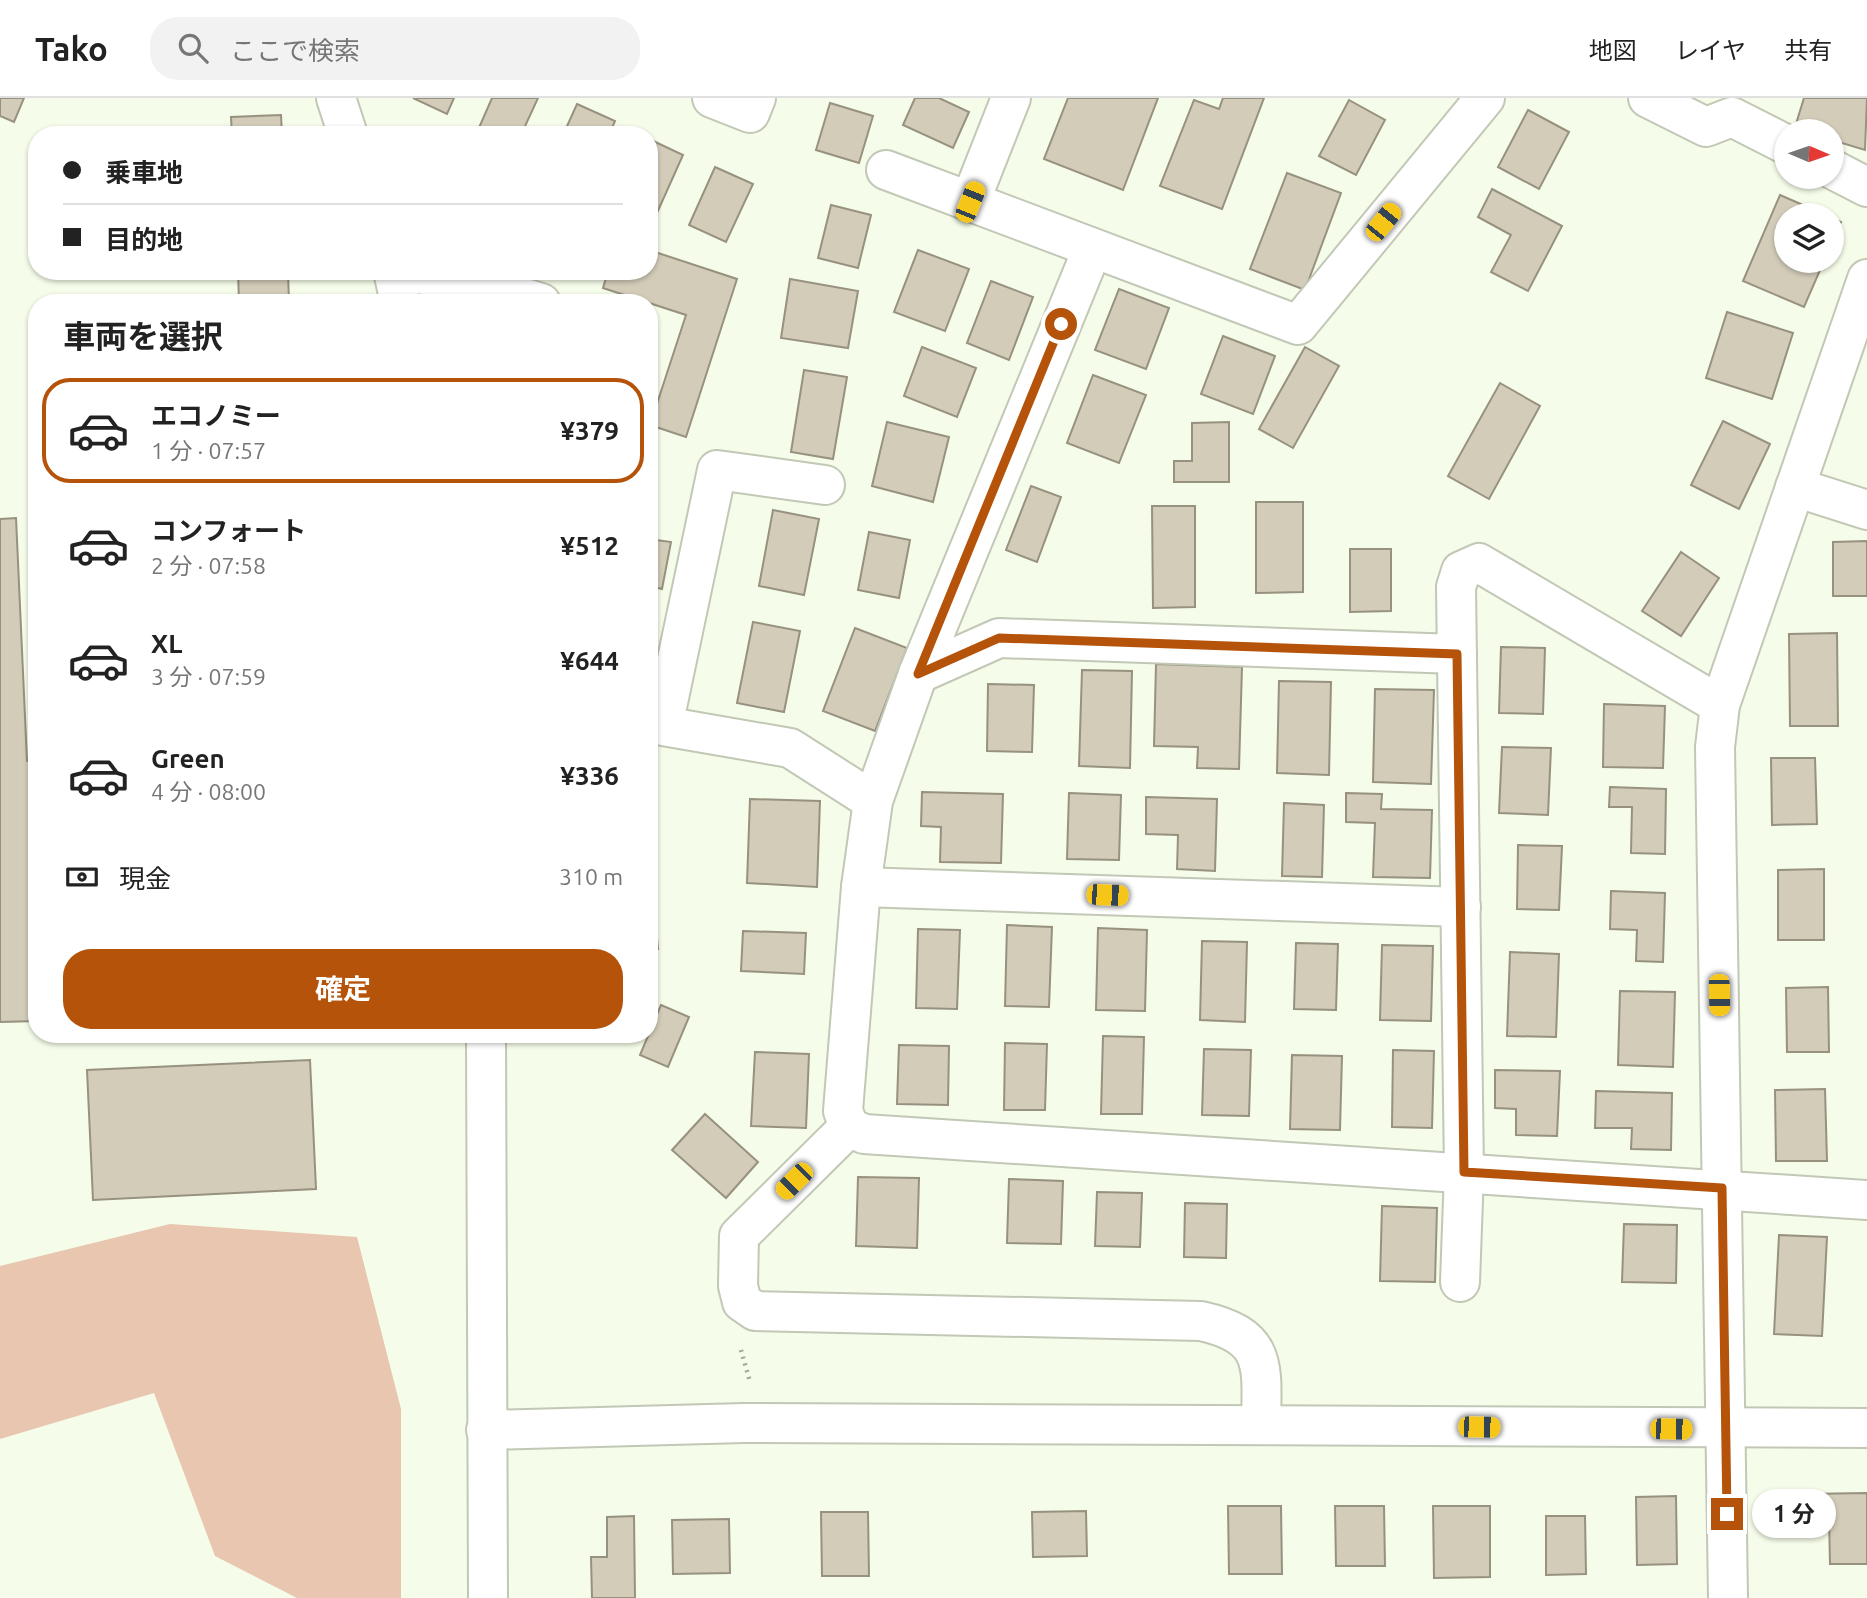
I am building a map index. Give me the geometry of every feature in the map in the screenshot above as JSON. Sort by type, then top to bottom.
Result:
[{"type":"street","points":[[336,98],[345,126]]},
{"type":"street","points":[[712,98],[750,113],[756,98]]},
{"type":"street","points":[[970,202],[1011,98]]},
{"type":"street","points":[[886,170],[1092,250],[1298,325],[1485,98]]},
{"type":"street","points":[[1648,98],[1706,127],[1732,117],[1774,138]]},
{"type":"street","points":[[1844,175],[1867,187]]},
{"type":"street","points":[[1092,250],[918,674],[873,801],[861,887],[844,1111],[849,1127],[864,1134],[1722,1188],[1867,1200]]},
{"type":"street","points":[[1728,1598],[1715,747],[1720,705],[1867,279]]},
{"type":"street","points":[[461,280],[512,294]]},
{"type":"street","points":[[825,485],[717,470],[663,726],[790,748],[873,801]]},
{"type":"street","points":[[1795,487],[1867,510]]},
{"type":"street","points":[[1460,1282],[1464,1172],[1456,587],[1461,570],[1479,563],[1720,705]]},
{"type":"street","points":[[918,674],[999,638],[1457,654]]},
{"type":"street","points":[[861,887],[1461,906]]},
{"type":"street","points":[[486,1043],[488,1598]]},
{"type":"street","points":[[849,1127],[739,1236],[738,1286],[742,1302],[755,1311],[1201,1321],[1231,1328],[1256,1351],[1262,1374],[1261,1424]]},
{"type":"street","points":[[486,1430],[744,1423],[1261,1424],[1726,1430],[1867,1428]]},
{"type":"path","points":[[742,1302],[735,1328],[750,1383],[744,1423]]},
{"type":"shaded area","points":[[170,1224],[357,1237],[401,1409],[401,1598],[297,1598],[215,1556],[154,1393],[0,1439],[0,1266]]},
{"type":"building","points":[[0,98],[24,98],[14,122],[0,116]]},
{"type":"building","points":[[413,98],[454,98],[447,114]]},
{"type":"building","points":[[492,98],[538,98],[525,126],[480,126]]},
{"type":"building","points":[[915,98],[939,98],[969,112],[953,148],[903,125]]},
{"type":"building","points":[[1068,98],[1158,98],[1123,190],[1044,159]]},
{"type":"building","points":[[1223,98],[1264,98],[1222,209],[1160,186],[1194,100],[1219,109]]},
{"type":"building","points":[[1804,98],[1867,98],[1865,150],[1844,144],[1844,119],[1797,119]]},
{"type":"building","points":[[1349,100],[1385,120],[1356,175],[1319,156]]},
{"type":"building","points":[[830,103],[873,116],[859,163],[816,150]]},
{"type":"building","points":[[577,104],[615,121],[613,126],[567,126]]},
{"type":"building","points":[[1528,110],[1569,132],[1539,189],[1498,167]]},
{"type":"building","points":[[281,115],[282,126],[232,126],[231,117]]},
{"type":"building","points":[[658,143],[683,155],[658,211]]},
{"type":"building","points":[[715,167],[753,184],[726,242],[689,225]]},
{"type":"building","points":[[1287,173],[1341,193],[1305,290],[1250,269]]},
{"type":"building","points":[[1492,189],[1562,226],[1528,291],[1491,272],[1511,235],[1478,217]]},
{"type":"building","points":[[1780,195],[1798,203],[1777,203]]},
{"type":"building","points":[[831,205],[871,215],[858,268],[818,258]]},
{"type":"building","points":[[1774,209],[1774,273],[1819,273],[1804,307],[1743,281]]},
{"type":"building","points":[[918,250],[969,269],[945,331],[894,312]]},
{"type":"building","points":[[658,253],[737,279],[686,437],[658,428],[658,401],[686,315],[658,306],[658,294],[621,294],[603,288],[605,280],[658,280]]},
{"type":"building","points":[[790,279],[858,291],[848,348],[781,338]]},
{"type":"building","points":[[238,280],[288,280],[289,294],[239,294]]},
{"type":"building","points":[[991,281],[1033,297],[1009,360],[967,343]]},
{"type":"building","points":[[1119,289],[1169,308],[1146,369],[1095,350]]},
{"type":"building","points":[[1727,312],[1793,333],[1772,399],[1706,378]]},
{"type":"building","points":[[1223,336],[1275,356],[1253,414],[1201,394]]},
{"type":"building","points":[[922,347],[976,368],[957,417],[904,396]]},
{"type":"building","points":[[1305,347],[1339,366],[1293,448],[1259,429]]},
{"type":"building","points":[[804,370],[847,377],[833,459],[791,452]]},
{"type":"building","points":[[1093,375],[1146,395],[1119,463],[1067,443]]},
{"type":"building","points":[[1500,383],[1540,406],[1489,499],[1448,476]]},
{"type":"building","points":[[1723,421],[1770,444],[1739,509],[1691,485]]},
{"type":"building","points":[[887,422],[949,437],[933,502],[872,486]]},
{"type":"building","points":[[1229,422],[1229,482],[1174,482],[1174,461],[1192,461],[1192,423]]},
{"type":"building","points":[[1031,486],[1061,497],[1037,562],[1006,550]]},
{"type":"building","points":[[1256,502],[1303,502],[1303,592],[1256,593]]},
{"type":"building","points":[[1152,506],[1195,506],[1195,607],[1153,608]]},
{"type":"building","points":[[773,510],[819,519],[804,595],[759,586]]},
{"type":"building","points":[[16,518],[28,761],[28,1021],[0,1022],[0,519]]},
{"type":"building","points":[[869,532],[910,540],[899,598],[858,590]]},
{"type":"building","points":[[658,540],[671,542],[662,589],[658,588]]},
{"type":"building","points":[[1867,541],[1867,596],[1833,596],[1833,542]]},
{"type":"building","points":[[1350,549],[1391,549],[1391,611],[1350,612]]},
{"type":"building","points":[[1681,552],[1719,578],[1681,636],[1642,611]]},
{"type":"building","points":[[753,622],[800,631],[784,712],[737,703]]},
{"type":"building","points":[[855,628],[907,648],[875,731],[823,711]]},
{"type":"building","points":[[1837,633],[1838,726],[1790,726],[1789,634]]},
{"type":"building","points":[[1501,647],[1545,648],[1543,714],[1499,713]]},
{"type":"building","points":[[1156,664],[1242,667],[1239,769],[1197,768],[1198,747],[1154,746]]},
{"type":"building","points":[[1082,670],[1132,671],[1130,768],[1079,766]]},
{"type":"building","points":[[1279,681],[1331,682],[1329,775],[1277,773]]},
{"type":"building","points":[[988,684],[1034,685],[1032,752],[987,751]]},
{"type":"building","points":[[1375,689],[1434,690],[1431,784],[1373,782]]},
{"type":"building","points":[[1604,704],[1665,706],[1663,768],[1603,767]]},
{"type":"building","points":[[1502,747],[1551,748],[1548,815],[1499,813]]},
{"type":"building","points":[[1771,758],[1815,758],[1817,824],[1772,825]]},
{"type":"building","points":[[1610,787],[1666,789],[1665,854],[1631,853],[1632,807],[1609,807]]},
{"type":"building","points":[[922,792],[1003,794],[1001,863],[940,862],[941,827],[921,826]]},
{"type":"building","points":[[1069,793],[1121,795],[1119,860],[1067,859]]},
{"type":"building","points":[[1346,793],[1382,794],[1381,809],[1432,810],[1430,878],[1373,877],[1375,823],[1346,822]]},
{"type":"building","points":[[1146,797],[1217,799],[1215,871],[1177,869],[1178,835],[1146,834]]},
{"type":"building","points":[[750,799],[820,801],[817,887],[747,883]]},
{"type":"building","points":[[1284,803],[1324,805],[1322,877],[1282,876]]},
{"type":"building","points":[[1518,845],[1562,846],[1559,910],[1517,909]]},
{"type":"building","points":[[1824,869],[1824,940],[1778,940],[1778,870]]},
{"type":"building","points":[[1611,891],[1665,893],[1663,962],[1636,961],[1637,930],[1610,929]]},
{"type":"building","points":[[1007,925],[1052,927],[1049,1007],[1005,1006]]},
{"type":"building","points":[[1098,928],[1147,930],[1145,1011],[1096,1010]]},
{"type":"building","points":[[918,929],[960,930],[957,1009],[916,1008]]},
{"type":"building","points":[[743,931],[806,933],[804,974],[741,971]]},
{"type":"building","points":[[1202,941],[1247,942],[1245,1022],[1200,1020]]},
{"type":"building","points":[[1296,943],[1338,944],[1336,1010],[1294,1009]]},
{"type":"building","points":[[1382,945],[1433,946],[1431,1021],[1380,1020]]},
{"type":"building","points":[[1510,952],[1559,954],[1556,1037],[1507,1036]]},
{"type":"building","points":[[1828,987],[1829,1052],[1787,1052],[1786,988]]},
{"type":"building","points":[[1620,991],[1675,992],[1673,1067],[1618,1065]]},
{"type":"building","points":[[661,1005],[689,1017],[668,1067],[640,1055],[645,1043],[658,1043],[658,1012]]},
{"type":"building","points":[[1103,1036],[1144,1037],[1142,1114],[1101,1114]]},
{"type":"building","points":[[1005,1043],[1047,1044],[1045,1110],[1004,1110]]},
{"type":"building","points":[[899,1045],[949,1046],[948,1105],[897,1104]]},
{"type":"building","points":[[1204,1049],[1251,1050],[1249,1116],[1202,1115]]},
{"type":"building","points":[[1393,1050],[1434,1051],[1432,1128],[1392,1127]]},
{"type":"building","points":[[755,1052],[809,1054],[806,1128],[751,1126]]},
{"type":"building","points":[[1292,1055],[1342,1056],[1340,1130],[1290,1129]]},
{"type":"building","points":[[310,1060],[316,1189],[93,1200],[87,1070]]},
{"type":"building","points":[[1495,1070],[1560,1071],[1557,1136],[1516,1135],[1516,1109],[1495,1108]]},
{"type":"building","points":[[1825,1089],[1827,1161],[1776,1161],[1775,1090]]},
{"type":"building","points":[[1596,1091],[1672,1093],[1671,1150],[1631,1149],[1632,1128],[1595,1128]]},
{"type":"building","points":[[705,1114],[758,1162],[726,1198],[672,1150]]},
{"type":"building","points":[[858,1177],[919,1178],[917,1248],[856,1246]]},
{"type":"building","points":[[1009,1179],[1063,1181],[1061,1244],[1007,1243]]},
{"type":"building","points":[[1097,1192],[1142,1193],[1140,1247],[1095,1246]]},
{"type":"building","points":[[1185,1203],[1227,1204],[1226,1258],[1184,1257]]},
{"type":"building","points":[[1382,1206],[1437,1208],[1435,1282],[1380,1281]]},
{"type":"building","points":[[1624,1224],[1677,1225],[1676,1283],[1622,1282]]},
{"type":"building","points":[[1779,1235],[1827,1237],[1822,1336],[1774,1334]]},
{"type":"building","points":[[1867,1493],[1867,1564],[1830,1564],[1829,1517],[1806,1518],[1806,1494]]},
{"type":"building","points":[[1676,1496],[1677,1564],[1637,1565],[1636,1497]]},
{"type":"building","points":[[1228,1506],[1281,1506],[1282,1574],[1229,1574]]},
{"type":"building","points":[[1335,1506],[1384,1506],[1385,1566],[1336,1566]]},
{"type":"building","points":[[1433,1506],[1490,1506],[1490,1577],[1434,1578]]},
{"type":"building","points":[[1086,1511],[1087,1556],[1033,1557],[1032,1512]]},
{"type":"building","points":[[821,1512],[868,1512],[869,1576],[822,1576]]},
{"type":"building","points":[[634,1516],[635,1598],[592,1598],[591,1557],[607,1557],[607,1517]]},
{"type":"building","points":[[1546,1516],[1585,1516],[1586,1574],[1546,1575]]},
{"type":"building","points":[[729,1519],[730,1573],[673,1574],[672,1520]]},
{"type":"route","points":[[1061,324],[918,674],[999,638],[1457,654],[1464,1172],[1722,1188],[1727,1514]]}]
